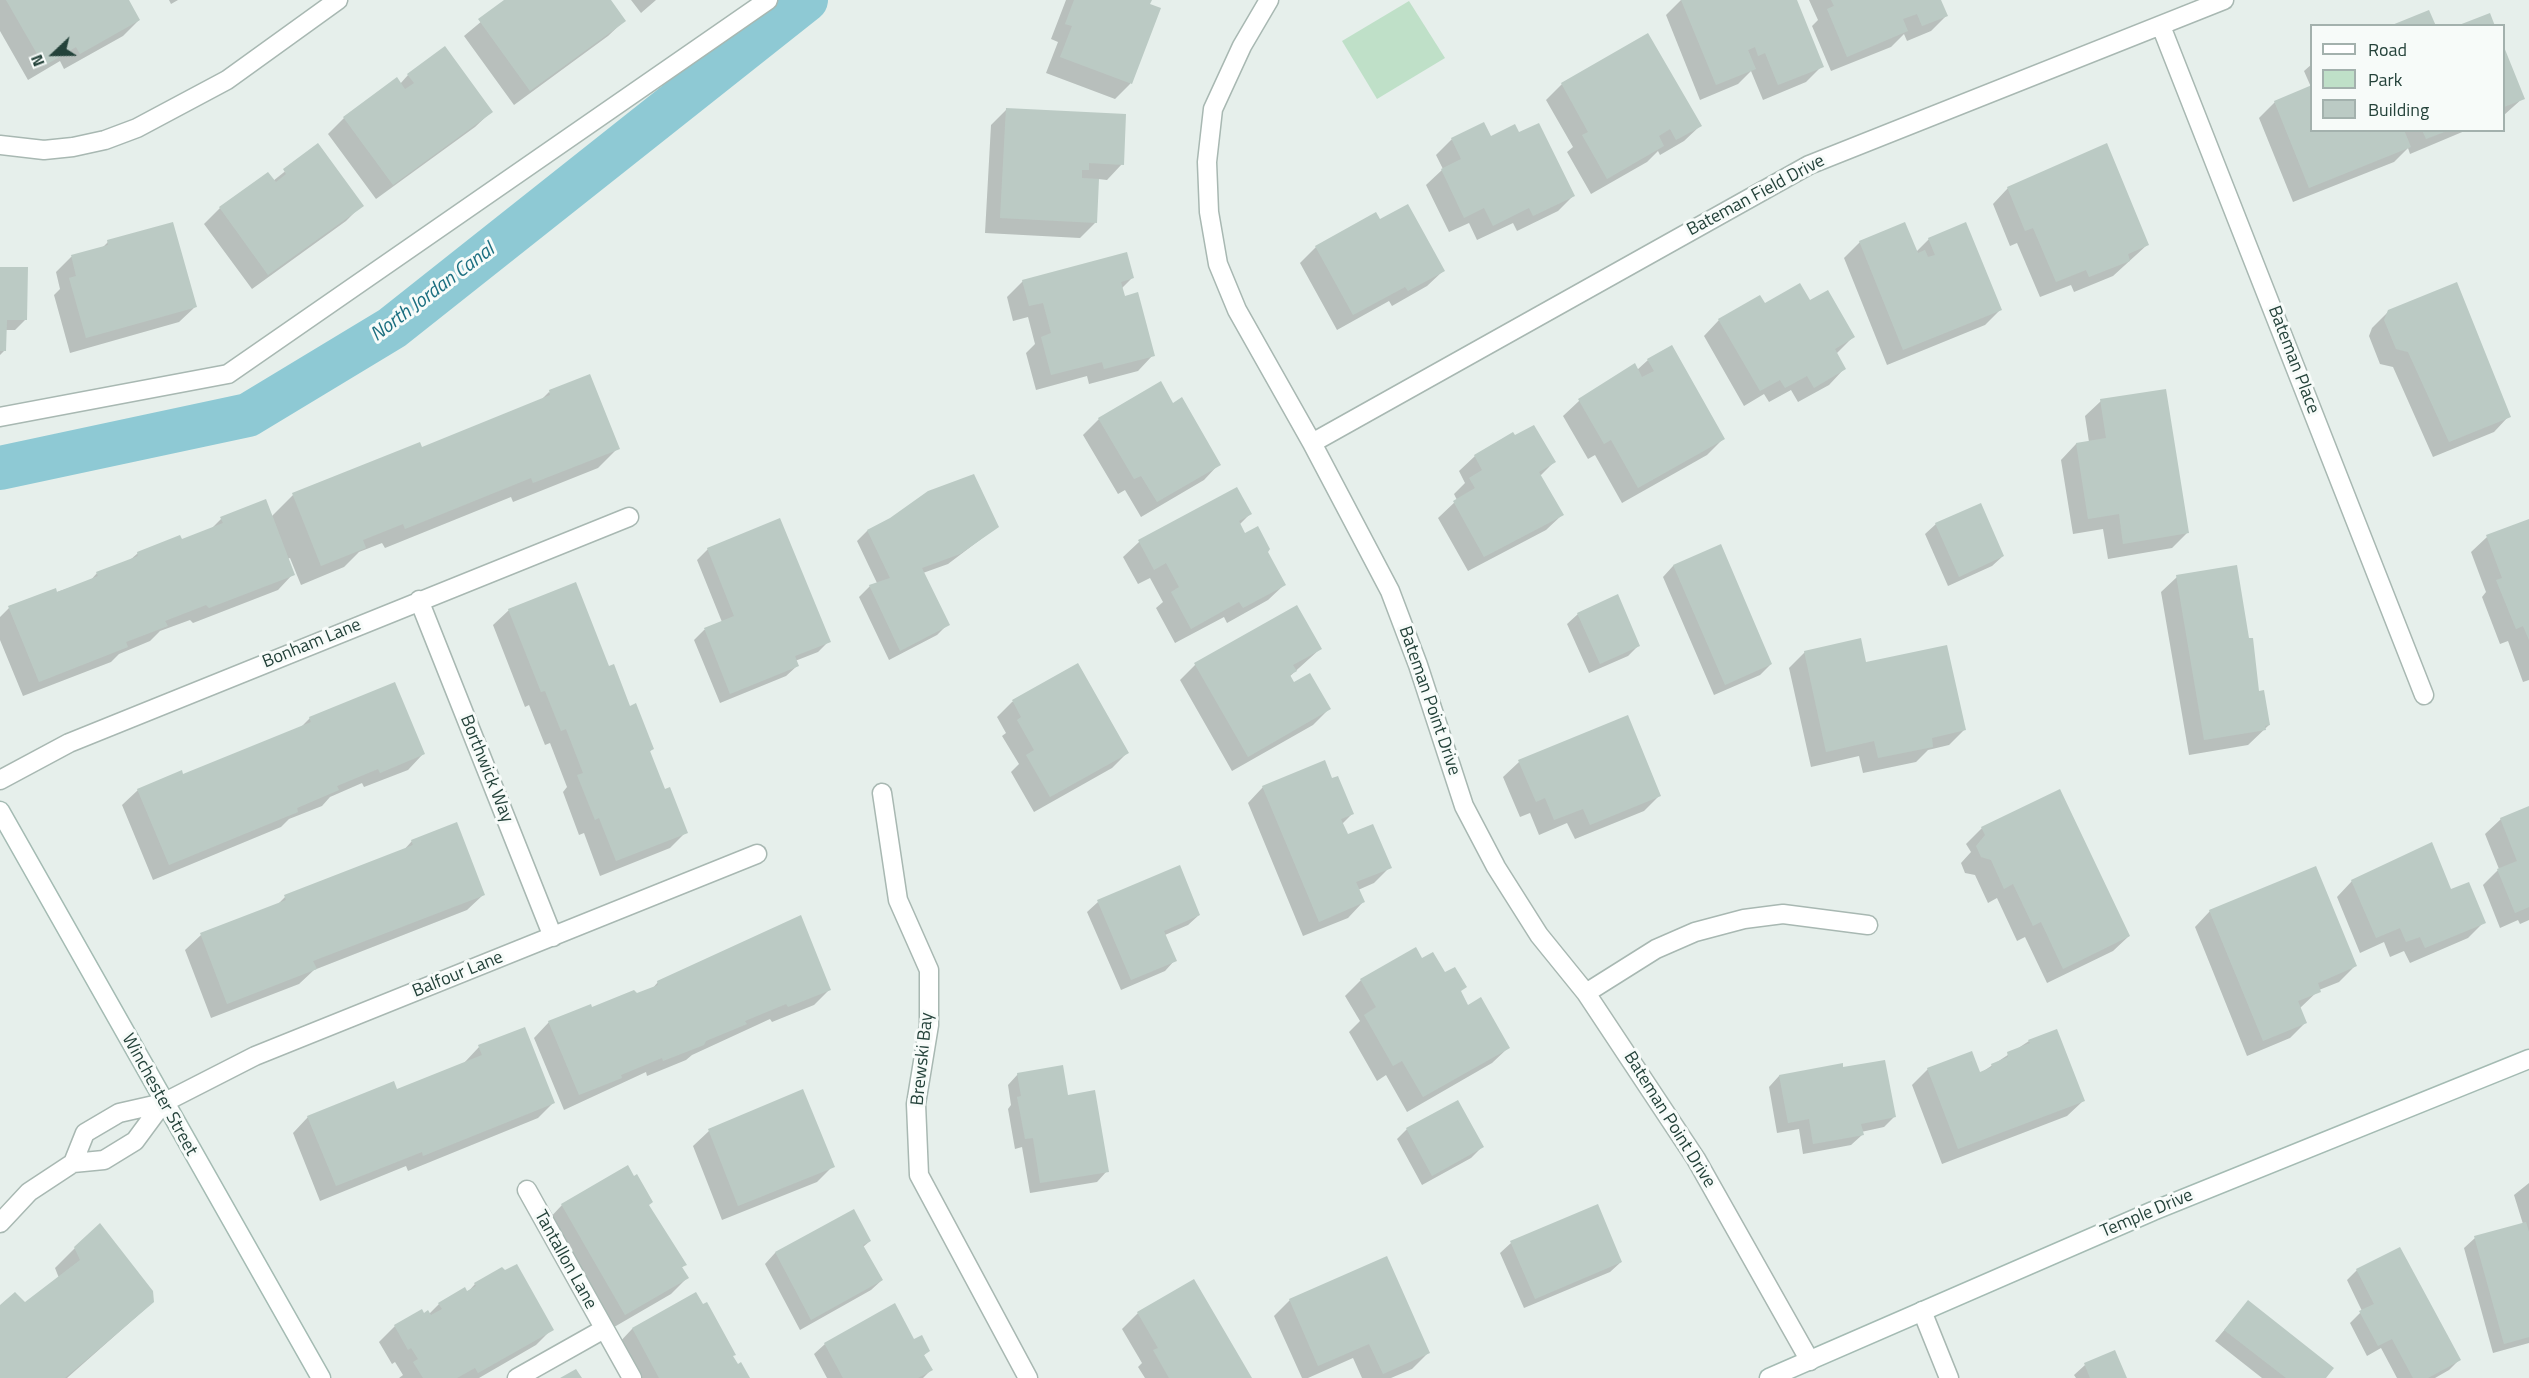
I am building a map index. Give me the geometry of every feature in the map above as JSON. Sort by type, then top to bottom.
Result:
[{"type":"street","points":[[0,145],[44,150],[73,147],[105,140],[137,128],[226,80],[338,0]]},
{"type":"street","points":[[0,417],[228,374],[768,0]]},
{"type":"street","name":"Bateman Point Drive","points":[[1269,0],[1242,46],[1213,109],[1207,162],[1209,212],[1218,264],[1237,310],[1312,443],[1390,591],[1418,665],[1464,806],[1496,867],[1527,915],[1586,993],[1696,1159],[1810,1361]]},
{"type":"street","name":"Bateman Field Drive","points":[[1312,443],[1809,165],[2224,0]]},
{"type":"street","name":"Bateman Place","points":[[2161,26],[2424,695]]},
{"type":"street","name":"Bonham Lane","points":[[0,780],[69,743],[629,517]]},
{"type":"street","name":"Borthwick Way","points":[[419,600],[553,937]]},
{"type":"street","name":"Brewski Bay","points":[[882,793],[898,900],[929,970],[929,1025],[916,1104],[919,1175],[1028,1378]]},
{"type":"street","name":"Winchester Street","points":[[3,823],[321,1378]]},
{"type":"street","name":"Balfour Lane","points":[[163,1103],[255,1056],[757,854]]},
{"type":"street","points":[[1586,993],[1656,949],[1695,932],[1744,919],[1783,914],[1868,925]]},
{"type":"street","name":"Temple Drive","points":[[1769,1378],[2153,1211],[2529,1059]]},
{"type":"street","points":[[73,1163],[85,1133],[119,1113],[163,1103]]},
{"type":"street","points":[[0,1223],[29,1192],[73,1163],[104,1160],[135,1141],[163,1103]]},
{"type":"street","name":"Tantallon Lane","points":[[527,1191],[632,1378]]},
{"type":"street","points":[[1922,1311],[1949,1378]]},
{"type":"street","name":"Tantallon Lane","points":[[517,1378],[604,1329]]},
{"type":"green space","points":[[1409,1],[1445,58],[1377,99],[1342,41]]},
{"type":"building","points":[[6,0],[129,0],[140,20],[80,54],[76,47],[44,66]]},
{"type":"building","points":[[504,0],[611,0],[626,21],[530,91],[478,19]]},
{"type":"building","points":[[1074,0],[1152,0],[1150,4],[1161,8],[1132,84],[1060,57],[1072,26],[1065,24]]},
{"type":"building","points":[[1681,0],[1797,0],[1824,67],[1778,85],[1765,53],[1758,56],[1755,47],[1748,50],[1756,69],[1716,85]]},
{"type":"building","points":[[1831,0],[1941,0],[1948,16],[1922,26],[1917,14],[1903,19],[1908,31],[1847,57],[1827,9],[1834,6]]},
{"type":"building","points":[[2429,10],[2435,24],[2394,24]]},
{"type":"building","points":[[2490,13],[2494,24],[2462,24]]},
{"type":"building","points":[[1648,33],[1702,126],[1676,140],[1670,129],[1659,136],[1664,146],[1607,179],[1582,135],[1588,132],[1561,83]]},
{"type":"building","points":[[445,46],[493,112],[393,185],[343,117],[397,77],[405,89],[414,83],[407,74]]},
{"type":"building","points":[[2505,49],[2525,99],[2505,107]]},
{"type":"building","points":[[2310,86],[2310,132],[2405,132],[2411,147],[2309,188],[2274,101]]},
{"type":"building","points":[[1006,108],[1126,114],[1124,165],[1089,163],[1089,170],[1082,170],[1082,178],[1099,179],[1097,223],[1000,218]]},
{"type":"building","points":[[1484,122],[1491,136],[1515,124],[1519,132],[1539,123],[1575,196],[1533,216],[1529,208],[1493,226],[1484,208],[1464,218],[1441,169],[1461,159],[1451,138]]},
{"type":"building","points":[[2423,132],[2444,132],[2426,139]]},
{"type":"building","points":[[318,143],[364,206],[268,275],[219,207],[268,172],[276,182],[286,174],[283,169]]},
{"type":"building","points":[[2107,143],[2149,245],[2128,254],[2130,261],[2089,277],[2086,270],[2056,282],[2033,228],[2025,231],[2007,187]]},
{"type":"building","points":[[1408,204],[1445,271],[1408,291],[1405,287],[1353,315],[1315,246],[1376,212],[1380,219]]},
{"type":"building","points":[[173,222],[197,307],[86,338],[69,278],[76,276],[71,255],[108,245],[107,240]]},
{"type":"building","points":[[1905,222],[1918,253],[1925,250],[1928,257],[1935,255],[1928,238],[1966,222],[2002,310],[1903,350],[1859,241]]},
{"type":"building","points":[[1127,252],[1134,278],[1121,282],[1125,296],[1138,292],[1155,356],[1104,369],[1102,362],[1051,375],[1041,337],[1051,333],[1043,303],[1029,306],[1022,280]]},
{"type":"building","points":[[0,267],[28,267],[27,320],[7,320],[6,351],[0,351]]},
{"type":"building","points":[[2457,282],[2511,417],[2449,442],[2408,352],[2396,349],[2384,320],[2388,310]]},
{"type":"building","points":[[1800,283],[1810,300],[1828,290],[1855,337],[1835,349],[1846,369],[1814,388],[1807,376],[1785,388],[1780,380],[1760,391],[1718,319],[1760,295],[1765,303]]},
{"type":"building","points":[[1672,345],[1725,439],[1638,488],[1611,440],[1604,444],[1578,399],[1635,363],[1642,377],[1654,371],[1647,359]]},
{"type":"building","points":[[590,374],[620,449],[533,483],[531,478],[405,529],[403,524],[363,540],[366,548],[321,566],[292,493],[420,442],[422,447],[550,395],[549,390]]},
{"type":"building","points":[[1161,381],[1173,403],[1182,397],[1221,465],[1157,502],[1141,476],[1134,479],[1098,418]]},
{"type":"building","points":[[2166,389],[2189,533],[2123,544],[2119,514],[2088,519],[2076,443],[2106,438],[2100,399]]},
{"type":"building","points":[[1534,425],[1556,462],[1539,472],[1564,515],[1484,557],[1453,501],[1475,488],[1469,478],[1482,470],[1474,455],[1513,432],[1515,435]]},
{"type":"building","points":[[974,474],[999,527],[960,554],[922,568],[950,625],[900,651],[869,585],[890,578],[867,530],[890,518],[928,491]]},
{"type":"building","points":[[1237,487],[1252,514],[1239,521],[1245,533],[1258,526],[1270,549],[1268,552],[1286,585],[1243,608],[1239,602],[1191,629],[1171,592],[1179,587],[1166,563],[1154,570],[1138,540]]},
{"type":"building","points":[[266,499],[295,575],[209,608],[206,605],[165,621],[168,626],[126,642],[128,647],[39,682],[8,606],[56,588],[57,592],[98,576],[96,572],[138,556],[137,552],[180,535],[182,539],[223,523],[220,517]]},
{"type":"building","points":[[1981,503],[2004,556],[1959,577],[1935,523]]},
{"type":"building","points":[[780,518],[831,642],[795,656],[799,666],[730,694],[704,628],[734,616],[707,548]]},
{"type":"building","points":[[2529,519],[2529,640],[2523,626],[2516,629],[2496,580],[2502,578],[2486,535]]},
{"type":"building","points":[[1721,544],[1772,664],[1725,685],[1673,565]]},
{"type":"building","points":[[2237,565],[2249,638],[2253,638],[2259,691],[2264,690],[2270,725],[2265,726],[2266,730],[2204,740],[2176,575]]},
{"type":"building","points":[[576,582],[609,666],[614,664],[630,706],[636,703],[654,749],[650,751],[665,789],[670,787],[688,833],[616,861],[599,818],[595,820],[577,775],[583,773],[566,729],[561,731],[545,691],[541,692],[508,609]]},
{"type":"building","points":[[1618,594],[1640,646],[1600,664],[1577,613]]},
{"type":"building","points":[[1297,605],[1322,649],[1293,665],[1297,671],[1290,675],[1294,682],[1310,673],[1331,709],[1248,757],[1194,663]]},
{"type":"building","points":[[1861,638],[1866,662],[1947,645],[1966,730],[1932,738],[1933,747],[1878,758],[1874,741],[1826,752],[1804,651]]},
{"type":"building","points":[[1078,663],[1129,753],[1050,797],[1026,755],[1034,750],[1017,720],[1021,717],[1012,700]]},
{"type":"building","points":[[395,682],[425,754],[380,773],[378,769],[337,786],[339,790],[297,808],[298,812],[169,865],[137,789],[182,770],[183,774],[311,722],[309,717]]},
{"type":"building","points":[[1628,715],[1661,796],[1590,825],[1583,809],[1554,820],[1545,798],[1536,802],[1518,760]]},
{"type":"building","points":[[1325,760],[1332,778],[1338,776],[1354,814],[1341,819],[1348,834],[1373,824],[1392,868],[1356,882],[1365,902],[1319,922],[1262,786]]},
{"type":"building","points":[[2060,789],[2130,936],[2063,969],[2041,922],[2033,926],[2013,884],[2004,889],[1991,860],[1981,857],[1976,846],[1985,835],[1981,827]]},
{"type":"building","points":[[2529,806],[2529,907],[2515,913],[2497,869],[2517,861],[2500,818]]},
{"type":"building","points":[[457,822],[485,895],[313,961],[317,969],[227,1004],[200,933],[286,900],[284,895],[413,845],[411,840]]},
{"type":"building","points":[[2432,842],[2451,889],[2469,882],[2486,923],[2425,948],[2420,937],[2406,942],[2400,928],[2376,938],[2351,880]]},
{"type":"building","points":[[1180,865],[1200,915],[1164,931],[1177,961],[1131,980],[1097,900]]},
{"type":"building","points":[[2316,866],[2357,966],[2318,983],[2321,992],[2298,1001],[2307,1023],[2263,1041],[2209,910]]},
{"type":"building","points":[[801,915],[831,990],[788,1007],[786,1004],[745,1021],[747,1024],[706,1041],[704,1045],[663,1061],[662,1058],[621,1075],[622,1078],[579,1095],[548,1021],[591,1004],[592,1007],[634,990],[637,993],[658,985],[657,981]]},
{"type":"building","points":[[1416,947],[1422,958],[1433,952],[1445,972],[1455,967],[1467,987],[1461,991],[1468,1005],[1481,997],[1510,1048],[1423,1097],[1402,1061],[1393,1066],[1364,1015],[1376,1007],[1360,979]]},
{"type":"building","points":[[525,1027],[555,1103],[423,1156],[422,1152],[336,1186],[307,1116],[394,1081],[397,1089],[482,1055],[478,1045]]},
{"type":"building","points":[[2057,1029],[2085,1101],[1958,1149],[1927,1068],[1972,1051],[1980,1072],[1992,1067],[1991,1064],[2008,1057],[2007,1052],[2030,1043],[2028,1040]]},
{"type":"building","points":[[1885,1060],[1896,1117],[1861,1124],[1864,1135],[1813,1144],[1809,1119],[1788,1123],[1779,1075],[1843,1063],[1843,1067]]},
{"type":"building","points":[[1063,1065],[1068,1095],[1095,1090],[1109,1172],[1040,1183],[1033,1138],[1025,1139],[1017,1097],[1021,1096],[1017,1073]]},
{"type":"building","points":[[803,1089],[835,1167],[738,1206],[708,1129]]},
{"type":"building","points":[[1458,1100],[1484,1147],[1432,1176],[1406,1128]]},
{"type":"building","points":[[628,1165],[634,1176],[637,1174],[653,1202],[649,1205],[687,1265],[682,1267],[689,1278],[625,1315],[561,1204]]},
{"type":"building","points":[[1598,1204],[1622,1262],[1535,1299],[1510,1241]]},
{"type":"building","points":[[854,1209],[871,1241],[863,1245],[883,1280],[811,1320],[775,1252]]},
{"type":"building","points":[[2526,1222],[2529,1232],[2529,1337],[2504,1344],[2474,1236]]},
{"type":"building","points":[[100,1223],[153,1291],[154,1302],[65,1378],[0,1378],[0,1305],[15,1292],[25,1302],[80,1260],[74,1247]]},
{"type":"building","points":[[2400,1247],[2461,1360],[2428,1378],[2413,1378],[2392,1339],[2378,1346],[2359,1311],[2374,1304],[2356,1269]]},
{"type":"building","points":[[1387,1256],[1430,1353],[1383,1374],[1369,1344],[1318,1366],[1289,1299]]},
{"type":"building","points":[[517,1264],[554,1330],[478,1373],[475,1368],[457,1378],[423,1378],[413,1362],[418,1359],[411,1348],[408,1350],[394,1325],[422,1309],[424,1313],[428,1310],[431,1315],[442,1309],[438,1303],[465,1287],[467,1291],[476,1286],[474,1283],[502,1267],[505,1270]]},
{"type":"building","points":[[1194,1279],[1252,1378],[1169,1378],[1153,1350],[1158,1348],[1137,1312]]},
{"type":"building","points":[[696,1292],[703,1304],[707,1302],[736,1355],[733,1356],[738,1364],[741,1362],[750,1378],[659,1378],[632,1328]]},
{"type":"building","points":[[2248,1300],[2334,1368],[2326,1378],[2286,1378],[2224,1330]]},
{"type":"building","points":[[895,1303],[914,1339],[922,1335],[930,1351],[924,1355],[933,1370],[918,1378],[843,1378],[824,1343]]},
{"type":"building","points":[[2115,1350],[2127,1378],[2090,1378],[2084,1363]]},
{"type":"building","points":[[576,1369],[582,1378],[560,1378]]},
{"type":"waterway","name":"North Jordan Canal","points":[[0,468],[248,415],[392,328],[806,0]]}]
